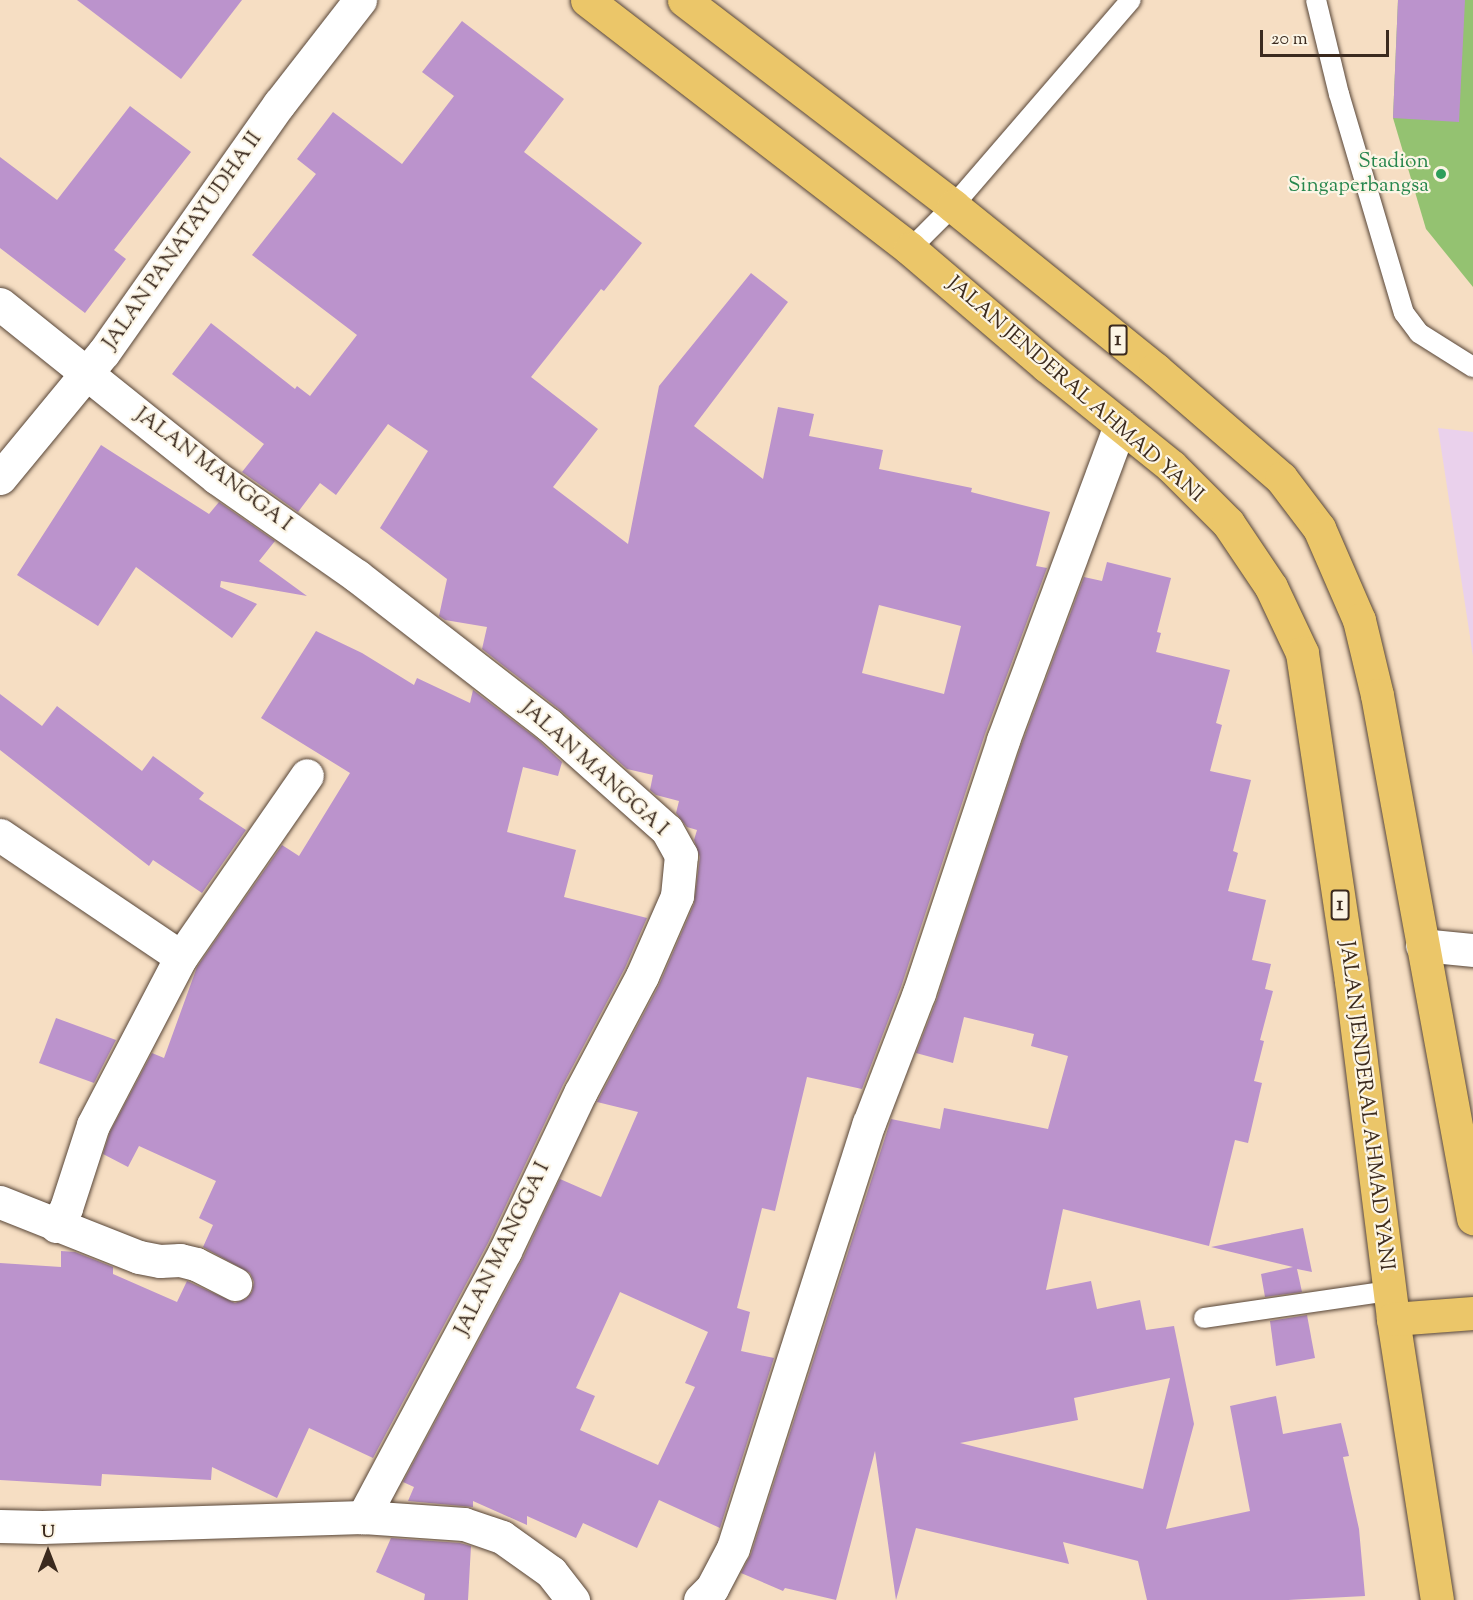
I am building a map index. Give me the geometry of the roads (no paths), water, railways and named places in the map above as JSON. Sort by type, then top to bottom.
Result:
[{"type":"main road","name":"JALAN JENDERAL AHMAD YANI","points":[[587,0],[910,249],[1171,466],[1228,523],[1271,587],[1302,653],[1352,981],[1391,1305],[1437,1600]]},
{"type":"main road","name":"1","points":[[684,0],[953,206],[1155,369],[1281,478],[1319,528],[1359,620],[1375,684],[1471,1201]]},
{"type":"main road","points":[[1391,1305],[1473,1313]]},
{"type":"street","name":"JALAN PANATAYUDHA II","points":[[0,478],[88,372],[169,263],[279,104],[360,0]]},
{"type":"street","name":"JALAN MANGGA I","points":[[0,304],[88,372],[217,478],[357,576],[548,724],[668,830],[681,855],[678,896],[642,976],[580,1093],[489,1281],[363,1517]]},
{"type":"street","points":[[700,1600],[712,1588],[733,1548],[869,1123],[919,993],[1003,741],[1120,425]]},
{"type":"street","points":[[56,1226],[66,1208],[93,1125],[182,957],[307,775]]},
{"type":"street","points":[[0,835],[182,957]]},
{"type":"street","points":[[1422,945],[1473,950]]},
{"type":"street","points":[[0,1202],[139,1257],[160,1261],[180,1260],[196,1264],[235,1284]]},
{"type":"street","points":[[0,1526],[42,1527],[229,1519],[363,1517],[464,1524],[502,1537],[551,1572],[573,1600]]},
{"type":"lane","points":[[910,249],[953,206],[1131,0]]},
{"type":"lane","points":[[1316,0],[1339,94],[1404,313],[1419,333],[1473,368]]},
{"type":"lane","points":[[1204,1318],[1391,1305]]},
{"type":"place","name":"Stadion Singaperbangsa","points":[[1441,174]]}]
